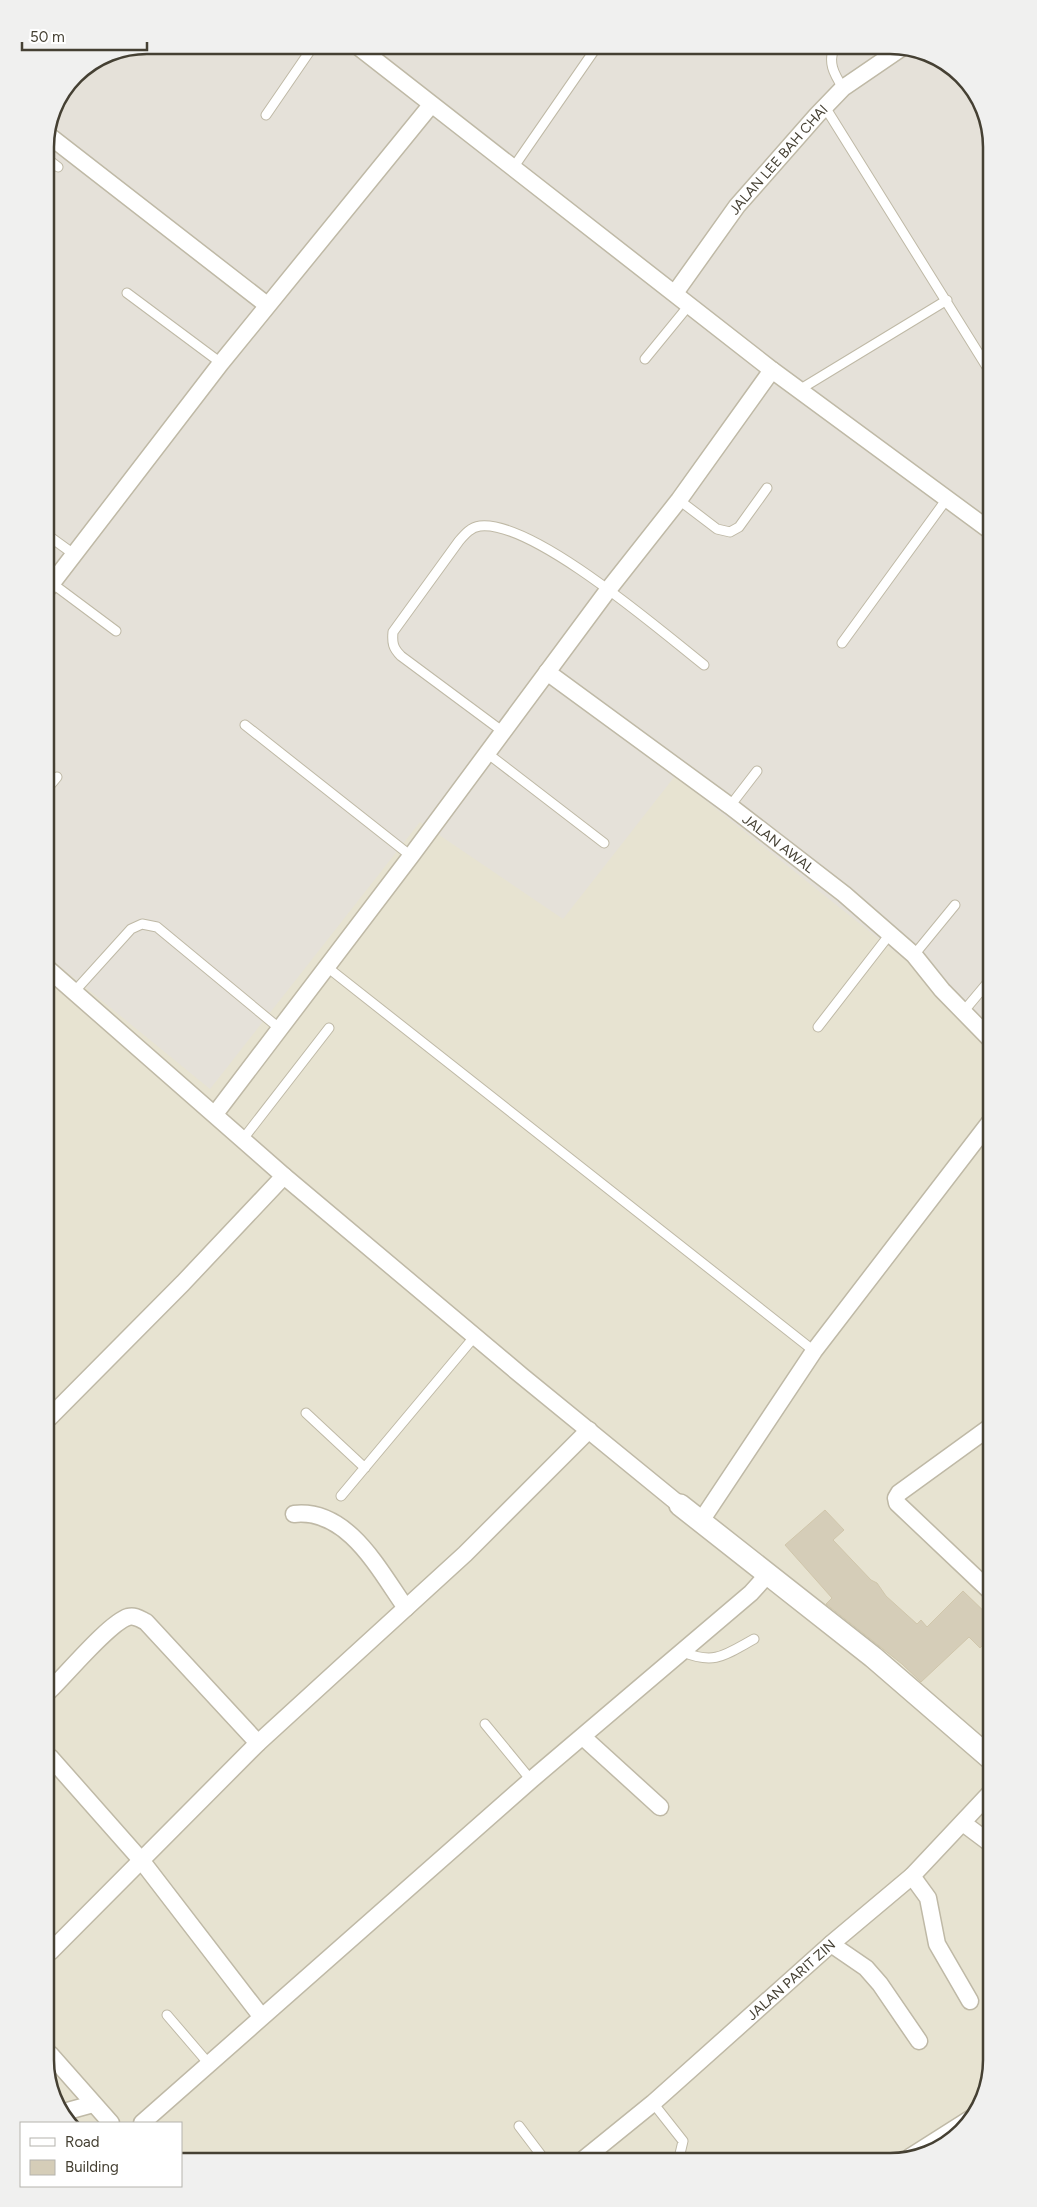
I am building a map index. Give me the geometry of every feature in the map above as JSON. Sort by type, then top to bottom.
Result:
[{"type":"street","points":[[367,54],[690,304],[772,370],[983,526]]},
{"type":"street","name":"JALAN LEE BAH CHAI","points":[[675,293],[737,206],[825,107],[843,88],[893,54]]},
{"type":"street","points":[[54,583],[221,363],[431,105]]},
{"type":"street","points":[[54,140],[267,305]]},
{"type":"street","points":[[215,1114],[411,856],[608,590],[679,500],[772,370]]},
{"type":"street","name":"JALAN AWAL","points":[[547,672],[730,806],[844,894],[914,955],[963,1012],[983,1032]]},
{"type":"street","points":[[54,974],[284,1176],[689,1512],[759,1584],[915,1691],[983,1752]]},
{"type":"street","points":[[689,1512],[811,1349],[983,1131]]},
{"type":"street","points":[[54,1413],[183,1283],[284,1176]]},
{"type":"street","points":[[54,1948],[258,1743],[465,1554],[589,1430]]},
{"type":"street","points":[[983,1432],[899,1493],[896,1498],[897,1503],[983,1584]]},
{"type":"street","points":[[294,1514],[309,1512],[326,1517],[343,1528],[366,1553],[406,1608]]},
{"type":"street","points":[[143,2122],[261,2016],[531,1780],[683,1652],[759,1584]]},
{"type":"street","points":[[54,1686],[113,1626],[130,1616],[137,1617],[146,1622],[258,1743]]},
{"type":"street","points":[[583,1737],[660,1807]]},
{"type":"street","points":[[54,1762],[141,1860],[261,2016]]},
{"type":"street","name":"JALAN PARIT ZIN","points":[[591,2153],[653,2103],[831,1944],[912,1876],[983,1801]]},
{"type":"street","points":[[963,1823],[983,1838]]},
{"type":"street","points":[[912,1876],[928,1898],[937,1944],[970,2002]]},
{"type":"street","points":[[831,1944],[866,1968],[880,1984],[919,2041]]},
{"type":"street","points":[[54,2059],[110,2122]]},
{"type":"street","points":[[69,2111],[93,2104]]},
{"type":"street","points":[[930,2144],[950,2132]]},
{"type":"lane","points":[[266,115],[308,54]]},
{"type":"lane","points":[[513,168],[592,54]]},
{"type":"lane","points":[[833,54],[831,60],[833,72],[843,88]]},
{"type":"lane","points":[[825,107],[983,360]]},
{"type":"lane","points":[[54,164],[58,167]]},
{"type":"lane","points":[[127,293],[221,363]]},
{"type":"lane","points":[[799,390],[946,300]]},
{"type":"lane","points":[[645,359],[690,304]]},
{"type":"lane","points":[[679,500],[717,529],[730,532],[739,527],[767,488]]},
{"type":"lane","points":[[842,643],[946,500]]},
{"type":"lane","points":[[502,731],[394,650],[392,643],[393,632],[459,541],[467,531],[480,526],[506,529],[564,559],[608,590],[704,665]]},
{"type":"lane","points":[[54,540],[75,555]]},
{"type":"lane","points":[[54,591],[116,630]]},
{"type":"lane","points":[[245,725],[411,856]]},
{"type":"lane","points":[[487,753],[604,843]]},
{"type":"lane","points":[[730,806],[757,770]]},
{"type":"lane","points":[[914,955],[955,905]]},
{"type":"lane","points":[[74,992],[131,929],[142,924],[157,927],[279,1028]]},
{"type":"lane","points":[[818,1027],[890,934]]},
{"type":"lane","points":[[327,967],[811,1349]]},
{"type":"lane","points":[[963,1012],[983,988]]},
{"type":"lane","points":[[243,1139],[329,1028]]},
{"type":"lane","points":[[341,1496],[475,1336]]},
{"type":"lane","points":[[306,1413],[365,1468]]},
{"type":"lane","points":[[683,1652],[698,1658],[714,1659],[754,1639]]},
{"type":"lane","points":[[485,1724],[531,1780]]},
{"type":"lane","points":[[167,2015],[209,2064]]},
{"type":"lane","points":[[653,2103],[683,2141],[679,2153]]},
{"type":"lane","points":[[519,2126],[539,2153]]},
{"type":"shaded area","points":[[147,54],[896,54],[914,57],[937,66],[956,81],[974,106],[980,123],[983,147],[983,2060],[978,2090],[971,2107],[952,2130],[931,2144],[914,2150],[890,2153],[182,2153],[182,2122],[77,2122],[66,2107],[61,2096],[54,2066],[54,141],[61,111],[73,90],[95,69],[111,61]]},
{"type":"shaded area","points":[[147,54],[896,54],[926,61],[947,73],[964,90],[974,106],[980,123],[983,147],[983,1022],[675,776],[563,919],[420,822],[210,1089],[54,962],[54,141],[59,117],[69,95],[85,77],[100,66],[117,59]]},
{"type":"building","points":[[825,1510],[844,1530],[833,1540],[871,1580],[877,1583],[886,1596],[917,1624],[921,1620],[927,1627],[963,1591],[983,1610],[983,1645],[980,1648],[969,1637],[921,1682],[902,1664],[826,1604],[832,1598],[785,1545]]}]
